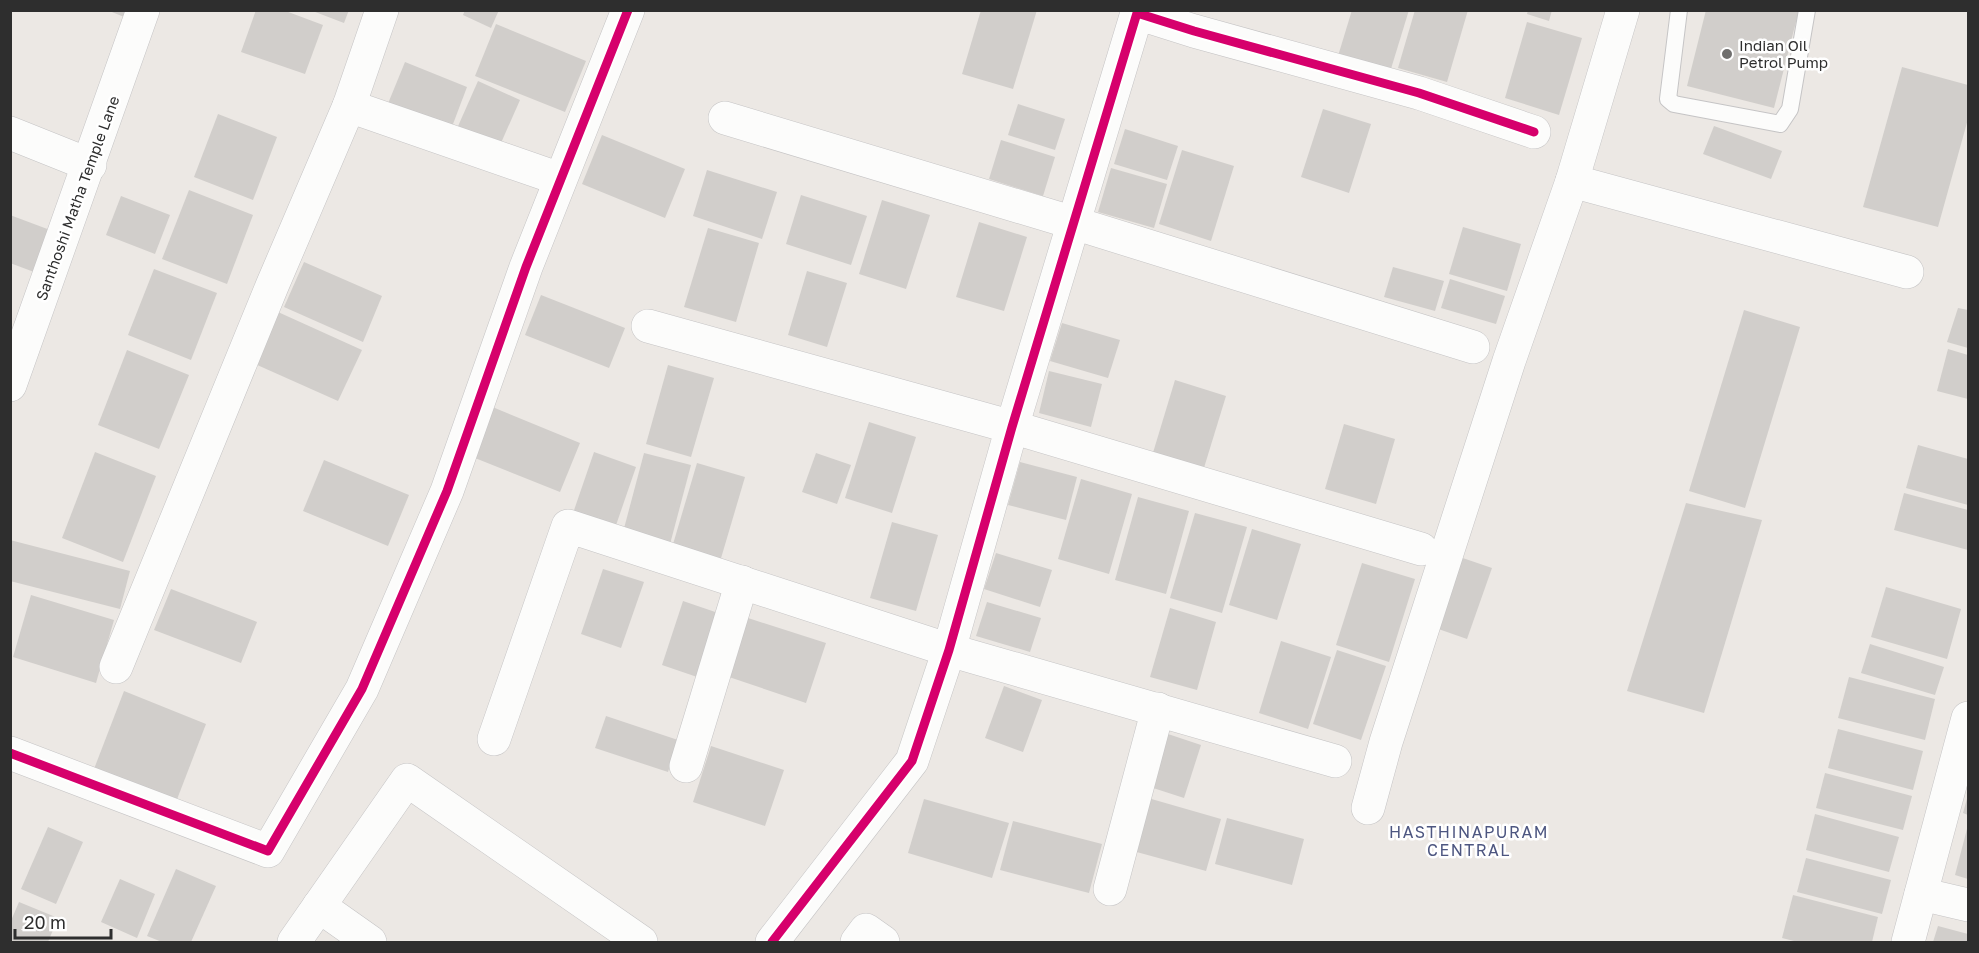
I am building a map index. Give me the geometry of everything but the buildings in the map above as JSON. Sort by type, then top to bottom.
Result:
[{"type":"street","name":"Santhoshi Matha Temple Lane","points":[[10,385],[90,165],[143,10]]},
{"type":"street","points":[[116,667],[272,286],[349,106],[382,10]]},
{"type":"street","points":[[10,753],[268,851],[362,689],[447,491],[526,267],[628,10]]},
{"type":"street","points":[[1368,808],[1386,742],[1509,361],[1572,181],[1623,10]]},
{"type":"street","points":[[772,942],[912,761],[949,650],[1012,427],[1135,11],[1194,32],[1419,93],[1534,132]]},
{"type":"street","points":[[349,106],[560,179]]},
{"type":"street","points":[[724,118],[1473,346]]},
{"type":"street","points":[[10,133],[90,165]]},
{"type":"street","points":[[1572,181],[1907,272]]},
{"type":"street","points":[[648,326],[1012,427],[1421,549]]},
{"type":"street","points":[[494,739],[568,526],[949,650],[1335,761]]},
{"type":"street","points":[[686,766],[742,582]]},
{"type":"street","points":[[1110,889],[1158,709]]},
{"type":"street","points":[[1908,942],[1968,718]]},
{"type":"street","points":[[294,942],[407,780],[641,942]]},
{"type":"street","points":[[1921,894],[1968,905]]},
{"type":"street","points":[[319,906],[370,942]]},
{"type":"street","points":[[857,942],[866,930],[884,942]]},
{"type":"lane","points":[[1679,10],[1668,99],[1674,104],[1780,124],[1790,109],[1807,10]]},
{"type":"cycle path","points":[[10,753],[268,851],[362,689],[447,491],[526,267],[628,10]]},
{"type":"cycle path","points":[[772,942],[912,761],[949,650],[1012,427],[1137,13],[1419,93],[1534,132]]},
{"type":"place","name":"Indian Oil Petrol Pump","points":[[1727,54]]},
{"type":"district","name":"HASTHINAPURAM CENTRAL","points":[[1469,841]]}]
